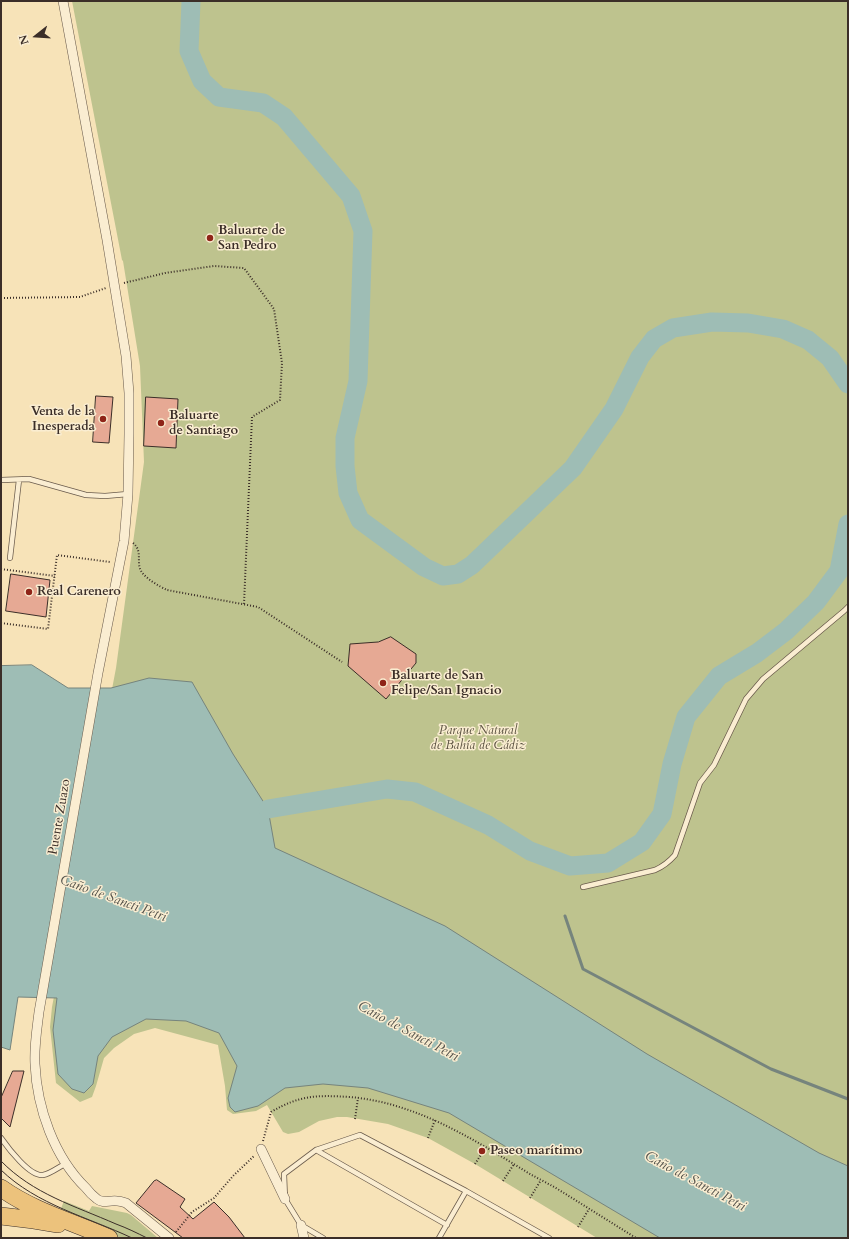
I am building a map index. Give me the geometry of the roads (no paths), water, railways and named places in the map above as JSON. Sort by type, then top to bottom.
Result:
[{"type":"highway","points":[[1,1188],[9,1194],[41,1209],[109,1238]]},
{"type":"highway","points":[[1,1216],[60,1225],[93,1238]]},
{"type":"street","name":"Puente Zuazo","points":[[63,1],[102,209],[126,356],[129,393],[128,494],[124,541],[98,673],[39,1012],[35,1040],[35,1064],[44,1116],[65,1164],[96,1199],[102,1202],[118,1200],[172,1235]]},
{"type":"street","points":[[261,1149],[285,1199]]},
{"type":"street","points":[[301,1226],[304,1238]]},
{"type":"lane","points":[[1,480],[29,479],[86,495],[105,496],[128,494]]},
{"type":"lane","points":[[10,558],[19,480]]},
{"type":"lane","points":[[583,887],[655,870],[670,862],[675,855],[700,783],[714,765],[746,699],[763,679],[848,607]]},
{"type":"lane","points":[[323,1238],[301,1226],[285,1199],[284,1174],[316,1150],[360,1135],[466,1191],[549,1238]]},
{"type":"lane","points":[[1,1138],[32,1173],[43,1175],[65,1164]]},
{"type":"lane","points":[[316,1150],[447,1225]]},
{"type":"lane","points":[[439,1238],[466,1191]]},
{"type":"water","name":"Caño de Sancti Petri","points":[[32,665],[68,688],[111,688],[149,678],[192,682],[233,754],[268,809],[275,848],[445,926],[647,1054],[819,1153],[848,1166],[848,1238],[660,1238],[449,1113],[368,1088],[323,1084],[285,1088],[258,1106],[235,1112],[230,1107],[228,1098],[237,1066],[219,1033],[186,1021],[146,1019],[112,1037],[98,1056],[93,1084],[84,1093],[72,1089],[58,1074],[53,1030],[57,998],[18,997],[10,1050],[1,1047],[1,666]]},
{"type":"waterway","points":[[191,1],[189,51],[202,81],[219,97],[263,103],[284,117],[351,196],[363,231],[358,381],[345,438],[345,466],[348,493],[360,520],[424,567],[443,576],[458,574],[472,565],[573,468],[614,409],[640,357],[654,339],[673,328],[712,322],[748,323],[783,329],[808,340],[830,358],[848,384]]},
{"type":"waterway","points":[[268,809],[387,789],[415,792],[488,825],[530,851],[570,866],[608,863],[642,842],[662,814],[672,764],[686,717],[719,676],[757,653],[786,631],[816,602],[839,571],[848,524]]},
{"type":"waterway","points":[[565,916],[583,969],[771,1069],[848,1099]]},
{"type":"tram line","points":[[1,1161],[13,1172],[41,1191],[147,1238]]},
{"type":"tram line","points":[[1,1170],[15,1182],[47,1201],[132,1238]]},
{"type":"place","name":"Baluarte de San Pedro","points":[[210,238]]},
{"type":"place","name":"Venta de la Inesperada","points":[[103,419]]},
{"type":"place","name":"Baluarte de Santiago","points":[[161,423]]},
{"type":"place","name":"Real Carenero","points":[[29,592]]},
{"type":"place","name":"Baluarte de San Felipe/San Ignacio","points":[[383,683]]},
{"type":"place","name":"Paseo marítimo","points":[[482,1151]]},
{"type":"park label","name":"Parque Natural de Bahía de Cádiz","points":[[478,738]]}]
